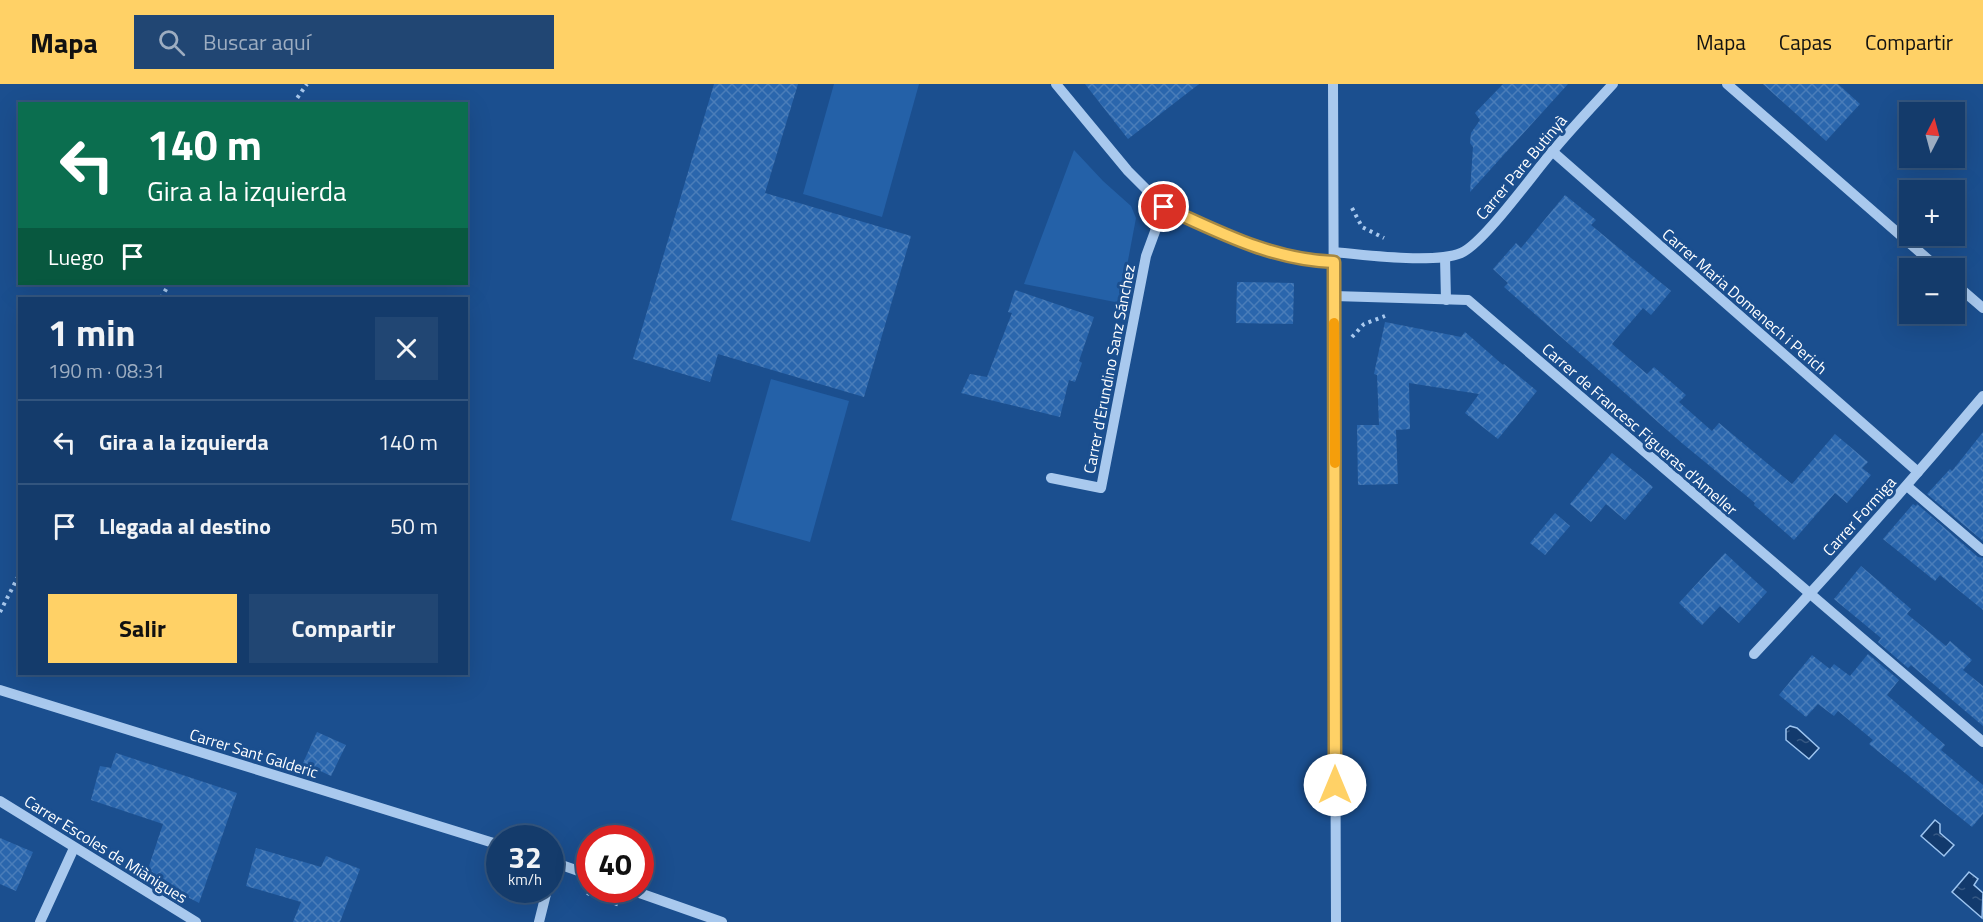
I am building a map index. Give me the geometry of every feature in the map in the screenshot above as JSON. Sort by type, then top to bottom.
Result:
[{"type":"street","points":[[1056,84],[1128,171],[1164,207],[1265,251],[1314,261],[1334,257],[1445,257],[1446,300]]},
{"type":"street","points":[[1333,84],[1336,922]]},
{"type":"street","name":"Carrer Pare Butinyà","points":[[1445,257],[1462,253],[1479,240],[1552,151],[1613,84]]},
{"type":"street","points":[[1727,84],[1927,258]]},
{"type":"street","name":"Carrer Maria Domenech i Perich","points":[[1552,151],[1918,472]]},
{"type":"street","name":"Carrer d'Erundino Sanz Sánchez","points":[[1051,478],[1101,488],[1146,256],[1164,207]]},
{"type":"street","points":[[1965,292],[1983,308]]},
{"type":"street","name":"Carrer de Francesc Figueras d'Ameller","points":[[1334,296],[1468,300],[1983,742]]},
{"type":"street","name":"Carrer Formiga","points":[[1754,654],[1810,595],[1983,396]]},
{"type":"street","points":[[1906,486],[1983,550]]},
{"type":"street","name":"Carrer Sant Galderic","points":[[0,690],[486,841]]},
{"type":"street","name":"Carrer Escoles de Miànigues","points":[[0,801],[196,922]]},
{"type":"street","points":[[40,922],[74,848]]},
{"type":"street","points":[[654,898],[722,922]]},
{"type":"street","points":[[539,922],[544,903]]},
{"type":"path","points":[[294,102],[307,84]]},
{"type":"path","points":[[1351,207],[1362,227],[1387,239],[1386,257]]},
{"type":"path","points":[[1349,341],[1364,324],[1385,316],[1385,297]]},
{"type":"path","points":[[0,612],[18,577]]},
{"type":"path","points":[[613,903],[623,907]]},
{"type":"shaded area","points":[[834,84],[919,84],[882,217],[803,194]]},
{"type":"shaded area","points":[[1074,150],[1131,206],[1136,218],[1120,303],[1024,284]]},
{"type":"shaded area","points":[[771,379],[849,401],[810,542],[731,520]]},
{"type":"water","points":[[1790,726],[1797,728],[1819,748],[1809,759],[1786,740],[1786,729]]},
{"type":"water","points":[[1935,820],[1940,824],[1940,833],[1954,845],[1944,856],[1921,836]]},
{"type":"water","points":[[1969,872],[1978,879],[1974,885],[1983,893],[1982,918],[1952,892]]},
{"type":"building","points":[[714,84],[798,84],[765,193],[911,236],[864,397],[718,354],[710,382],[633,359]]},
{"type":"building","points":[[1085,84],[1199,84],[1128,139]]},
{"type":"building","points":[[1503,84],[1568,84],[1470,192],[1473,147],[1470,143],[1471,133],[1480,120],[1475,113]]},
{"type":"building","points":[[1763,84],[1838,84],[1860,104],[1826,141]]},
{"type":"building","points":[[1565,195],[1596,220],[1591,225],[1671,291],[1651,315],[1643,308],[1612,344],[1647,374],[1654,367],[1686,395],[1679,402],[1712,431],[1719,423],[1792,484],[1835,434],[1868,462],[1862,468],[1871,475],[1847,503],[1835,493],[1794,540],[1754,505],[1755,503],[1683,444],[1504,287],[1508,283],[1493,269],[1516,243],[1521,248]]},
{"type":"building","points":[[1237,282],[1294,283],[1293,324],[1236,323]]},
{"type":"building","points":[[1015,290],[1094,317],[1079,361],[1082,363],[1075,382],[1069,380],[1060,417],[961,393],[970,374],[987,377],[1012,313],[1008,312]]},
{"type":"building","points":[[1385,322],[1461,337],[1465,332],[1537,391],[1498,439],[1465,413],[1479,394],[1409,383],[1410,429],[1396,430],[1398,484],[1358,485],[1357,425],[1379,425],[1377,375],[1374,374]]},
{"type":"building","points":[[1983,432],[1983,541],[1927,494],[1950,469],[1952,471]]},
{"type":"building","points":[[1612,453],[1653,487],[1625,520],[1606,504],[1591,522],[1570,504]]},
{"type":"building","points":[[1913,504],[1916,506],[1917,504],[1978,557],[1983,558],[1983,610],[1940,575],[1935,581],[1883,539]]},
{"type":"building","points":[[1555,513],[1570,526],[1545,555],[1530,543]]},
{"type":"building","points":[[1725,553],[1767,592],[1739,623],[1720,606],[1702,625],[1679,603]]},
{"type":"building","points":[[1861,566],[1911,609],[1907,614],[1946,646],[1950,641],[1972,660],[1963,670],[1983,686],[1983,726],[1911,665],[1908,668],[1878,642],[1881,638],[1834,599]]},
{"type":"building","points":[[1868,654],[1899,680],[1887,695],[1945,745],[1941,750],[1983,785],[1983,814],[1972,827],[1869,744],[1873,740],[1838,711],[1834,716],[1818,704],[1806,717],[1779,695],[1812,655],[1830,669],[1834,664],[1850,676]]},
{"type":"building","points":[[317,732],[346,745],[331,776],[303,763]]},
{"type":"building","points":[[116,753],[237,793],[199,903],[146,875],[163,824],[91,800],[100,766],[111,768]]},
{"type":"building","points":[[0,838],[33,852],[16,891],[0,884]]},
{"type":"building","points":[[256,848],[321,867],[326,856],[360,869],[340,922],[293,922],[301,902],[246,886]]},
{"type":"slow traffic","points":[[1334,323],[1335,463]]},
{"type":"route","points":[[1164,207],[1265,251],[1314,261],[1334,262],[1335,785]]}]
